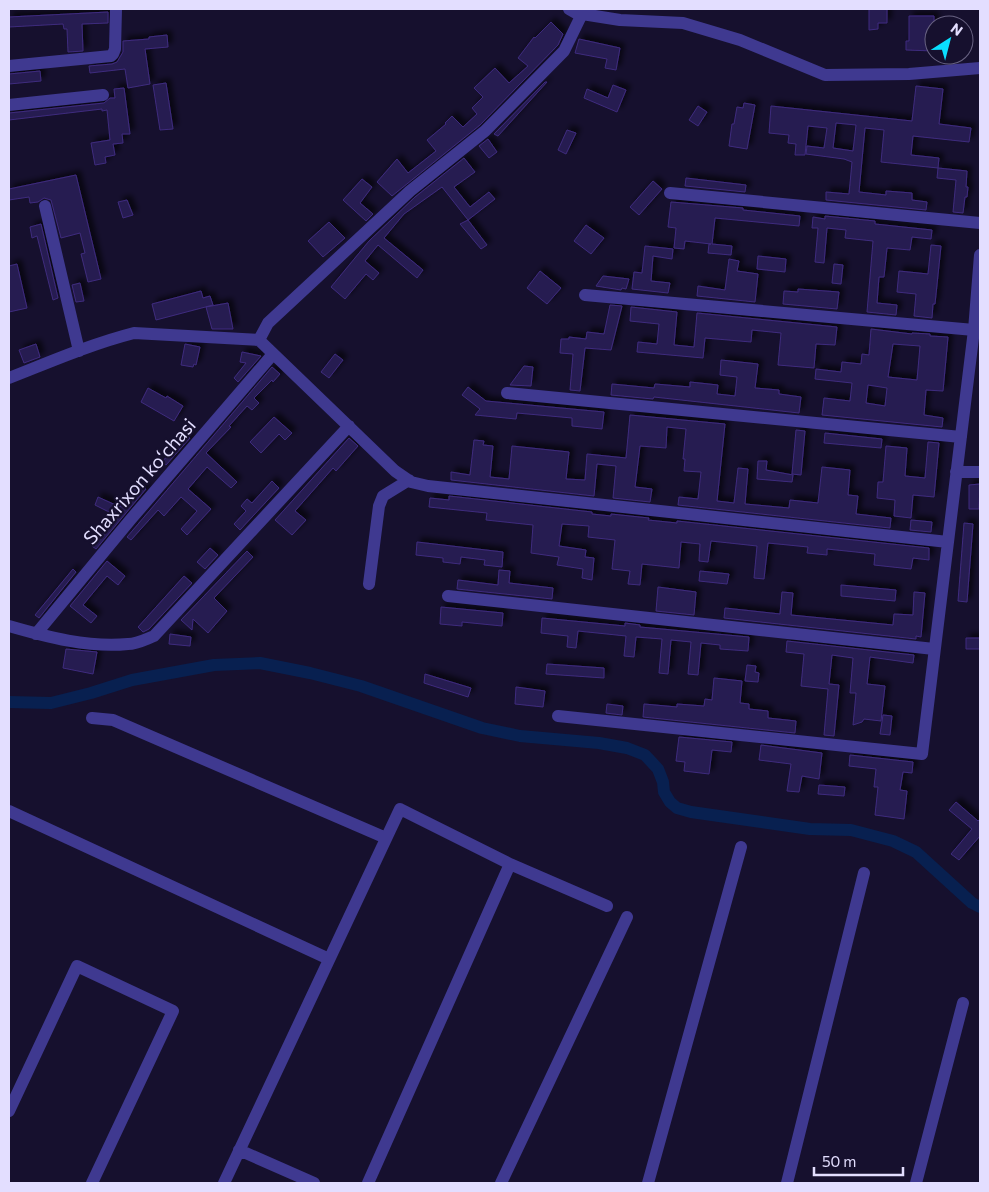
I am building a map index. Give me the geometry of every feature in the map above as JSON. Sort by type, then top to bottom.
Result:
[{"type":"street","points":[[9,66],[111,56],[114,54],[116,9]]},
{"type":"street","points":[[569,9],[620,20],[683,23],[740,40],[824,75],[909,74],[980,68]]},
{"type":"street","points":[[259,340],[268,322],[375,221],[485,130],[534,82],[564,51],[588,13]]},
{"type":"street","points":[[9,105],[103,94]]},
{"type":"street","points":[[670,193],[980,223]]},
{"type":"street","points":[[45,206],[79,351]]},
{"type":"street","points":[[558,716],[922,754],[956,472],[976,338],[980,255]]},
{"type":"street","points":[[585,296],[976,338]]},
{"type":"street","points":[[9,378],[79,351],[134,334],[259,340],[395,472],[409,480],[428,486],[948,542]]},
{"type":"street","name":"Shaxrixon koʻchasi","points":[[36,634],[131,519],[273,354]]},
{"type":"street","points":[[507,393],[961,437]]},
{"type":"street","points":[[9,626],[36,634],[98,645],[130,644],[154,636],[349,426]]},
{"type":"street","points":[[956,472],[980,472]]},
{"type":"street","points":[[368,584],[379,506],[384,496],[409,480]]},
{"type":"street","points":[[448,596],[934,649]]},
{"type":"street","points":[[92,718],[114,720],[386,838]]},
{"type":"street","points":[[224,1183],[400,809],[510,864],[606,906]]},
{"type":"street","points":[[9,811],[329,959]]},
{"type":"street","points":[[648,1183],[742,847]]},
{"type":"street","points":[[368,1183],[510,864]]},
{"type":"street","points":[[787,1183],[864,873]]},
{"type":"street","points":[[501,1183],[627,917]]},
{"type":"street","points":[[9,1111],[77,966],[173,1011],[92,1183]]},
{"type":"street","points":[[916,1183],[963,1003]]},
{"type":"street","points":[[240,1150],[314,1183]]},
{"type":"building","points":[[869,9],[887,9],[887,23],[878,23],[878,29],[869,30]]},
{"type":"building","points":[[108,12],[108,23],[82,24],[83,51],[68,52],[67,29],[64,29],[63,24],[9,27],[9,17]]},
{"type":"building","points":[[909,16],[924,16],[924,51],[906,50],[906,41],[909,41]]},
{"type":"building","points":[[551,22],[563,34],[558,45],[480,125],[392,196],[377,182],[397,159],[408,173],[436,151],[427,140],[446,124],[452,116],[463,127],[477,114],[472,108],[483,97],[474,88],[495,68],[509,83],[528,66],[518,58],[534,37]]},
{"type":"building","points":[[167,35],[168,47],[145,49],[150,84],[128,88],[125,69],[90,73],[89,66],[117,62],[123,52],[123,41],[149,39],[149,37]]},
{"type":"building","points":[[579,39],[620,48],[616,70],[605,68],[607,59],[575,53]]},
{"type":"building","points":[[40,71],[41,81],[9,84],[9,74]]},
{"type":"building","points":[[547,82],[498,136],[494,134]]},
{"type":"building","points":[[166,83],[173,129],[160,130],[153,85]]},
{"type":"building","points":[[613,85],[626,90],[617,112],[584,98],[587,89],[608,98]]},
{"type":"building","points":[[916,86],[943,89],[939,124],[971,128],[969,142],[913,136],[911,155],[939,158],[938,168],[881,162],[884,130],[865,128],[859,192],[886,195],[886,191],[912,193],[912,200],[927,202],[926,210],[826,200],[826,192],[849,194],[852,162],[844,159],[806,154],[807,146],[824,148],[827,128],[808,126],[805,155],[795,155],[796,144],[788,143],[789,135],[769,133],[771,106],[912,121]],"holes":[[[836,123],[856,125],[853,151],[833,148]]]},
{"type":"building","points":[[124,88],[130,134],[122,134],[123,143],[113,144],[115,155],[105,157],[106,163],[95,165],[91,143],[110,140],[107,110],[102,111],[102,109],[9,120],[9,113],[104,103],[110,98],[115,98],[114,89]]},
{"type":"building","points":[[744,103],[755,105],[747,149],[729,146],[737,107],[743,108]]},
{"type":"building","points":[[698,106],[707,112],[698,126],[689,120]]},
{"type":"building","points":[[567,130],[576,133],[566,154],[558,150]]},
{"type":"building","points":[[488,139],[497,152],[489,158],[479,146]]},
{"type":"building","points":[[464,158],[475,172],[454,187],[470,207],[489,192],[495,199],[468,220],[442,187],[404,214],[384,238],[423,270],[417,278],[378,245],[365,261],[379,273],[373,280],[366,274],[345,299],[331,287],[369,241],[415,197]]},
{"type":"building","points":[[938,168],[967,171],[966,187],[968,187],[963,213],[953,212],[956,180],[937,178]]},
{"type":"building","points":[[76,175],[101,279],[88,282],[81,254],[85,253],[80,233],[61,238],[51,200],[44,198],[38,202],[30,203],[29,197],[9,200],[9,189]]},
{"type":"building","points":[[686,178],[746,185],[745,192],[685,186]]},
{"type":"building","points":[[362,179],[372,187],[360,203],[373,214],[366,221],[343,200]]},
{"type":"building","points":[[653,181],[662,189],[639,215],[630,207]]},
{"type":"building","points":[[127,200],[133,215],[123,218],[118,202]]},
{"type":"building","points":[[671,202],[743,208],[743,210],[800,216],[799,226],[715,218],[712,244],[732,246],[731,255],[708,253],[709,244],[711,244],[685,241],[684,249],[674,248],[676,228],[668,227]]},
{"type":"building","points":[[825,216],[875,221],[875,224],[932,230],[931,239],[912,237],[910,250],[887,248],[884,277],[879,277],[877,303],[897,305],[896,315],[867,312],[873,241],[845,238],[846,230],[827,228],[824,263],[815,262],[818,228],[812,228],[813,217],[825,219]]},
{"type":"building","points":[[468,220],[487,245],[481,249],[460,224]]},
{"type":"building","points":[[329,222],[345,238],[323,257],[308,241]]},
{"type":"building","points":[[41,224],[58,298],[53,300],[37,236],[32,238],[30,227]]},
{"type":"building","points":[[586,225],[604,238],[591,254],[574,241]]},
{"type":"building","points":[[931,245],[941,246],[932,318],[914,316],[916,294],[897,292],[899,271],[928,274]]},
{"type":"building","points":[[645,246],[673,249],[672,259],[653,256],[651,281],[670,283],[668,293],[632,289],[634,272],[642,273]]},
{"type":"building","points":[[758,256],[786,259],[785,272],[757,269]]},
{"type":"building","points":[[729,259],[739,261],[737,271],[758,274],[755,302],[697,296],[698,286],[725,290]]},
{"type":"building","points":[[17,264],[27,308],[9,312],[9,266]]},
{"type":"building","points":[[834,264],[843,265],[841,284],[832,283]]},
{"type":"building","points":[[540,271],[561,288],[547,304],[527,288]]},
{"type":"building","points":[[603,276],[629,279],[626,289],[596,286]]},
{"type":"building","points":[[80,283],[84,301],[76,302],[72,285]]},
{"type":"building","points":[[798,289],[839,292],[837,309],[783,304],[784,291],[798,292]]},
{"type":"building","points":[[201,291],[203,298],[210,296],[213,305],[156,320],[152,304]]},
{"type":"building","points":[[228,303],[233,329],[212,329],[206,307]]},
{"type":"building","points":[[610,305],[622,306],[611,350],[585,348],[580,391],[570,390],[573,354],[560,353],[561,339],[569,339],[569,337],[586,339],[587,332],[604,334]]},
{"type":"building","points":[[631,307],[677,312],[674,345],[694,347],[697,313],[837,327],[835,345],[816,344],[814,368],[778,365],[781,333],[752,330],[751,342],[705,338],[703,358],[637,352],[638,342],[657,344],[659,324],[630,321]]},
{"type":"building","points":[[871,329],[948,337],[943,391],[926,390],[924,415],[943,418],[942,427],[822,415],[824,398],[850,401],[852,383],[815,379],[816,369],[841,372],[842,362],[861,364],[862,354],[869,355]],"holes":[[[893,344],[920,346],[917,380],[888,377]],[[868,385],[887,388],[885,406],[866,403]]]},
{"type":"building","points":[[36,344],[40,357],[24,363],[19,350]]},
{"type":"building","points":[[185,344],[200,347],[196,365],[194,364],[193,367],[181,365]]},
{"type":"building","points":[[242,352],[261,356],[238,382],[234,378],[246,363],[240,362]]},
{"type":"building","points":[[335,354],[343,360],[329,378],[321,372]]},
{"type":"building","points":[[721,360],[758,364],[755,388],[779,390],[779,394],[801,397],[799,413],[654,397],[653,399],[611,395],[612,384],[654,388],[655,384],[690,387],[690,382],[718,385],[717,394],[735,396],[737,377],[720,375]]},
{"type":"building","points":[[524,366],[533,367],[531,386],[510,385]]},
{"type":"building","points":[[272,367],[280,374],[254,398],[259,403],[252,410],[247,406],[229,426],[231,427],[206,453],[237,482],[231,488],[207,467],[188,489],[211,509],[187,535],[181,529],[197,511],[181,497],[164,516],[158,510],[131,540],[127,537]]},
{"type":"building","points":[[468,387],[486,401],[604,412],[602,429],[572,426],[572,418],[517,413],[516,419],[475,415],[480,409],[462,395]]},
{"type":"building","points":[[148,388],[166,398],[167,396],[183,406],[174,421],[141,402]]},
{"type":"building","points":[[630,415],[725,424],[717,501],[734,503],[738,468],[748,469],[745,504],[789,508],[790,500],[818,503],[822,467],[850,470],[848,495],[858,496],[856,514],[891,518],[890,528],[678,505],[679,497],[698,499],[701,472],[684,471],[685,459],[683,459],[686,429],[667,427],[666,448],[640,446],[635,487],[652,489],[650,502],[613,498],[616,466],[597,464],[594,496],[451,480],[451,472],[470,475],[474,440],[484,441],[483,445],[493,446],[490,477],[509,479],[512,446],[569,452],[566,479],[585,480],[587,454],[626,458]]},
{"type":"building","points":[[274,417],[292,433],[285,440],[279,434],[261,453],[250,442]]},
{"type":"building","points":[[796,430],[805,431],[801,475],[792,474]]},
{"type":"building","points":[[825,433],[882,439],[881,448],[824,443]]},
{"type":"building","points":[[185,435],[190,438],[166,465],[162,462]]},
{"type":"building","points":[[349,438],[358,446],[336,471],[333,468],[295,511],[306,520],[292,535],[275,520]]},
{"type":"building","points":[[928,442],[939,443],[934,497],[913,495],[911,518],[894,516],[895,500],[877,498],[878,482],[883,482],[886,446],[907,448],[905,476],[925,478]]},
{"type":"building","points":[[758,461],[767,461],[766,470],[793,475],[792,482],[757,479]]},
{"type":"building","points":[[272,481],[279,488],[240,530],[234,524],[246,511],[241,506],[247,499],[252,503]]},
{"type":"building","points":[[136,483],[146,489],[96,549],[92,546],[117,516],[95,505],[98,497],[120,507]]},
{"type":"building","points":[[980,484],[979,509],[969,509],[969,485]]},
{"type":"building","points":[[449,496],[592,512],[592,514],[611,516],[611,514],[649,518],[648,520],[677,523],[677,521],[929,548],[929,560],[913,558],[911,569],[874,565],[875,554],[827,549],[827,555],[807,553],[808,547],[768,543],[764,579],[754,578],[757,546],[711,541],[708,562],[699,561],[700,544],[681,542],[679,568],[642,564],[640,585],[628,584],[630,571],[612,569],[615,540],[588,537],[589,526],[562,524],[559,546],[586,550],[585,557],[594,558],[592,580],[582,578],[583,569],[557,565],[559,557],[531,553],[533,525],[486,520],[487,513],[429,507],[430,498],[449,500]]},
{"type":"building","points":[[911,520],[932,522],[931,532],[910,530]]},
{"type":"building","points":[[964,523],[973,524],[967,602],[958,601]]},
{"type":"building","points":[[417,542],[503,552],[502,567],[484,565],[485,560],[461,557],[460,564],[443,562],[443,558],[416,555]]},
{"type":"building","points":[[210,548],[218,555],[205,569],[197,562]]},
{"type":"building","points":[[247,551],[253,557],[214,598],[227,611],[208,633],[193,619],[192,630],[181,620]]},
{"type":"building","points":[[107,561],[125,576],[118,585],[107,576],[83,605],[97,616],[91,623],[70,606]]},
{"type":"building","points":[[73,569],[76,572],[39,618],[35,615]]},
{"type":"building","points":[[499,570],[510,571],[509,583],[553,588],[552,599],[457,589],[458,580],[498,585]]},
{"type":"building","points":[[700,571],[729,574],[727,584],[699,581]]},
{"type":"building","points":[[184,576],[192,583],[149,629],[143,632],[138,627]]},
{"type":"building","points":[[841,585],[896,590],[895,601],[841,596]]},
{"type":"building","points":[[658,587],[696,592],[694,615],[656,611]]},
{"type":"building","points":[[782,592],[793,593],[791,615],[893,625],[894,614],[913,615],[914,592],[925,593],[921,637],[916,636],[916,639],[724,618],[725,608],[780,614]]},
{"type":"building","points":[[441,607],[503,613],[502,626],[462,622],[462,626],[440,624]]},
{"type":"building","points":[[542,618],[625,626],[625,623],[640,625],[640,627],[749,637],[748,651],[720,649],[720,645],[701,643],[698,675],[688,674],[691,642],[671,640],[668,674],[659,673],[662,639],[636,637],[634,657],[624,656],[626,636],[578,631],[576,648],[567,647],[568,636],[541,633]]},
{"type":"building","points":[[170,634],[191,637],[190,646],[169,644]]},
{"type":"building","points":[[966,638],[980,638],[980,649],[966,649]]},
{"type":"building","points":[[787,641],[914,655],[913,663],[870,657],[867,684],[885,686],[881,721],[864,719],[862,722],[853,725],[856,693],[850,693],[853,658],[832,655],[829,684],[839,685],[834,736],[824,735],[828,689],[801,686],[804,654],[786,652]]},
{"type":"building","points":[[66,649],[97,652],[93,674],[63,668]]},
{"type":"building","points":[[547,664],[604,668],[604,678],[546,674]]},
{"type":"building","points":[[747,665],[756,666],[755,672],[759,673],[758,682],[745,681]]},
{"type":"building","points":[[425,674],[471,688],[468,697],[424,683]]},
{"type":"building","points":[[714,678],[742,681],[740,703],[749,704],[749,709],[768,711],[768,718],[796,721],[795,733],[643,717],[644,704],[677,707],[677,704],[704,706],[705,699],[712,700]]},
{"type":"building","points":[[516,687],[545,691],[543,707],[515,704]]},
{"type":"building","points":[[607,704],[623,706],[622,715],[606,713]]},
{"type":"building","points":[[883,715],[892,716],[890,735],[880,734]]},
{"type":"building","points":[[679,737],[732,742],[731,752],[712,750],[709,774],[684,771],[685,762],[676,761]]},
{"type":"building","points":[[761,745],[822,753],[819,779],[802,776],[799,792],[787,791],[791,764],[759,760]]},
{"type":"building","points":[[850,755],[913,762],[912,773],[903,772],[900,790],[907,791],[904,819],[875,815],[878,787],[874,787],[876,769],[849,766]]},
{"type":"building","points":[[819,785],[845,787],[844,796],[818,794]]},
{"type":"building","points":[[956,802],[978,821],[980,819],[980,836],[959,860],[951,854],[972,829],[949,810]]},
{"type":"waterway","points":[[9,702],[51,703],[132,680],[214,665],[260,663],[310,673],[361,686],[482,728],[520,736],[599,743],[627,748],[645,755],[658,769],[663,782],[664,792],[670,802],[677,808],[691,812],[810,829],[851,830],[893,841],[916,852],[972,903],[980,907]]}]
